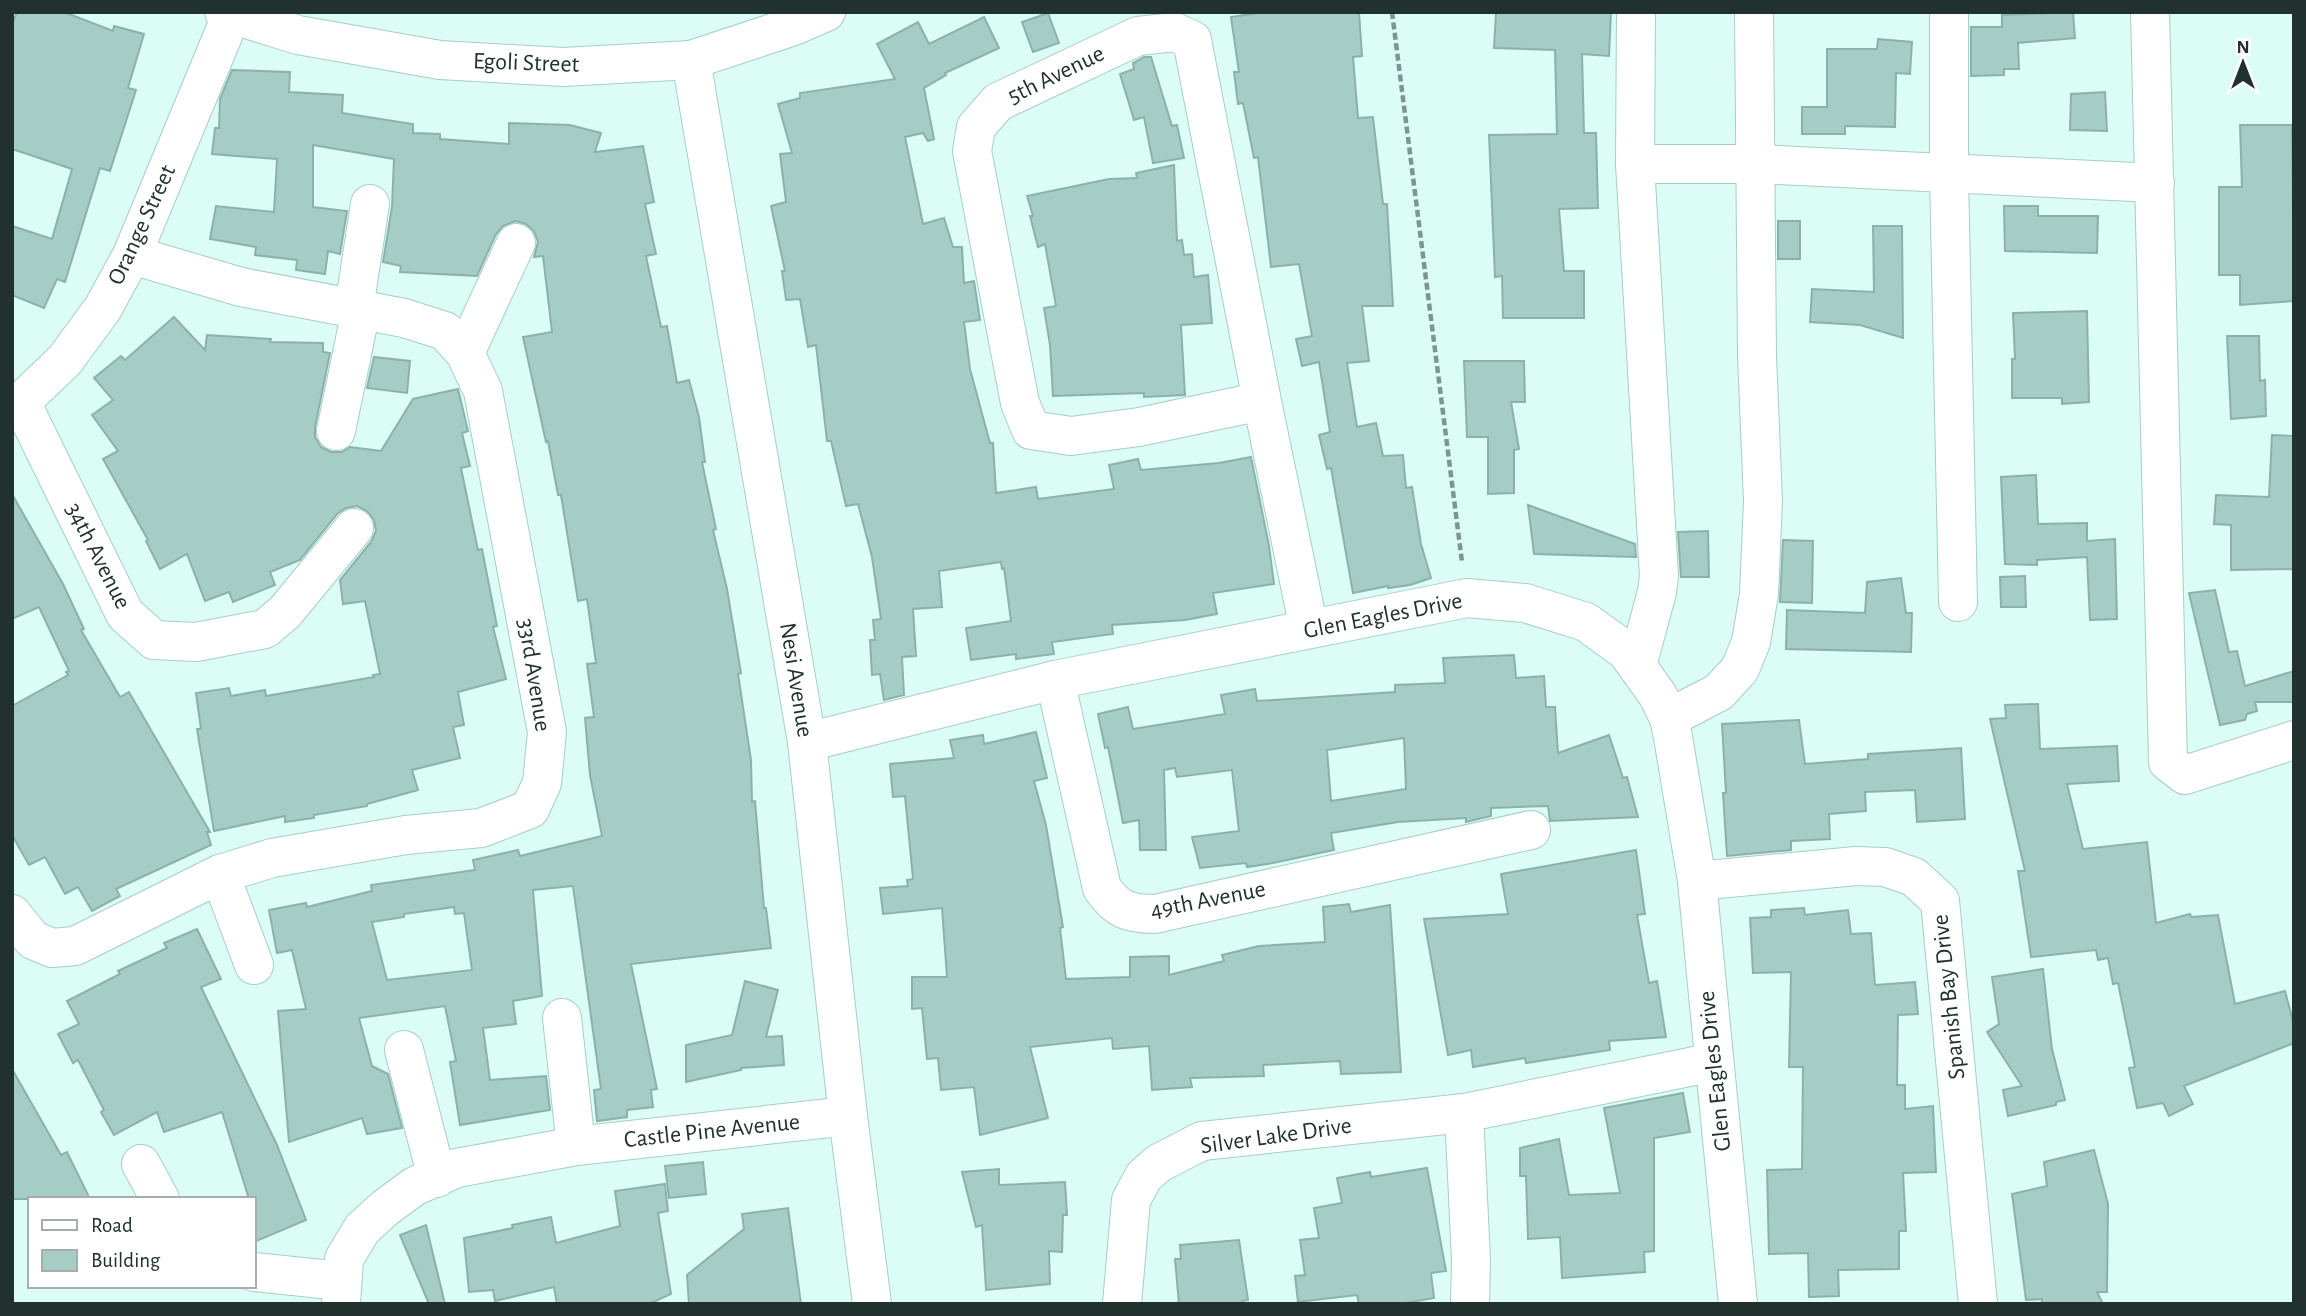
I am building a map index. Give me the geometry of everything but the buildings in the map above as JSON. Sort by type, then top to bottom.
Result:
[{"type":"street","name":"Egoli Street","points":[[228,14],[298,35],[440,60],[563,67],[691,60],[791,27],[826,12]]},
{"type":"street","points":[[1636,12],[1635,164],[1659,576],[1637,666]]},
{"type":"street","points":[[1669,718],[1718,692],[1740,668],[1751,642],[1759,594],[1763,501],[1757,356],[1754,12]]},
{"type":"street","points":[[1949,12],[1958,602]]},
{"type":"street","points":[[2150,12],[2168,761],[2185,775],[2294,740]]},
{"type":"street","name":"Orange Street","points":[[17,404],[65,360],[103,308],[132,255],[228,14]]},
{"type":"street","name":"5th Avenue","points":[[1262,401],[1139,428],[1071,436],[1031,430],[1020,403],[972,151],[976,127],[999,102],[1138,36],[1175,32],[1192,40],[1309,629]]},
{"type":"street","name":"Nesi Avenue","points":[[691,60],[807,742],[848,1116],[872,1304]]},
{"type":"street","points":[[1635,164],[1756,164],[2155,183]]},
{"type":"street","points":[[336,431],[358,309],[370,204]]},
{"type":"street","points":[[465,353],[516,243]]},
{"type":"street","name":"33rd Avenue","points":[[12,914],[33,940],[52,948],[75,946],[219,874],[272,858],[406,835],[481,828],[530,808],[542,783],[547,732],[483,391],[465,353],[446,331],[404,318],[241,287],[132,255]]},
{"type":"street","name":"34th Avenue","points":[[17,404],[125,614],[154,640],[196,642],[265,629],[285,612],[354,528]]},
{"type":"street","name":"Glen Eagles Drive","points":[[807,742],[1055,680],[1467,598],[1525,603],[1586,622],[1626,650],[1657,694],[1669,718],[1697,881],[1738,1304]]},
{"type":"street","name":"49th Avenue","points":[[1055,680],[1102,888],[1117,906],[1135,914],[1155,914],[1531,830]]},
{"type":"street","name":"Spanish Bay Drive","points":[[1697,881],[1856,866],[1885,867],[1914,877],[1940,901],[1978,1304]]},
{"type":"street","points":[[219,874],[254,965]]},
{"type":"street","points":[[562,1018],[576,1146]]},
{"type":"street","points":[[404,1050],[437,1178]]},
{"type":"street","name":"Silver Lake Drive","points":[[1122,1304],[1131,1200],[1144,1176],[1158,1163],[1202,1142],[1464,1113],[1714,1062]]},
{"type":"street","points":[[1464,1113],[1471,1260],[1470,1304]]},
{"type":"street","name":"Castle Pine Avenue","points":[[341,1292],[344,1259],[362,1229],[384,1208],[415,1186],[457,1168],[576,1146],[848,1116]]},
{"type":"street","points":[[141,1164],[159,1197]]},
{"type":"street","points":[[256,1272],[341,1292]]},
{"type":"path","points":[[1392,12],[1467,598]]}]
